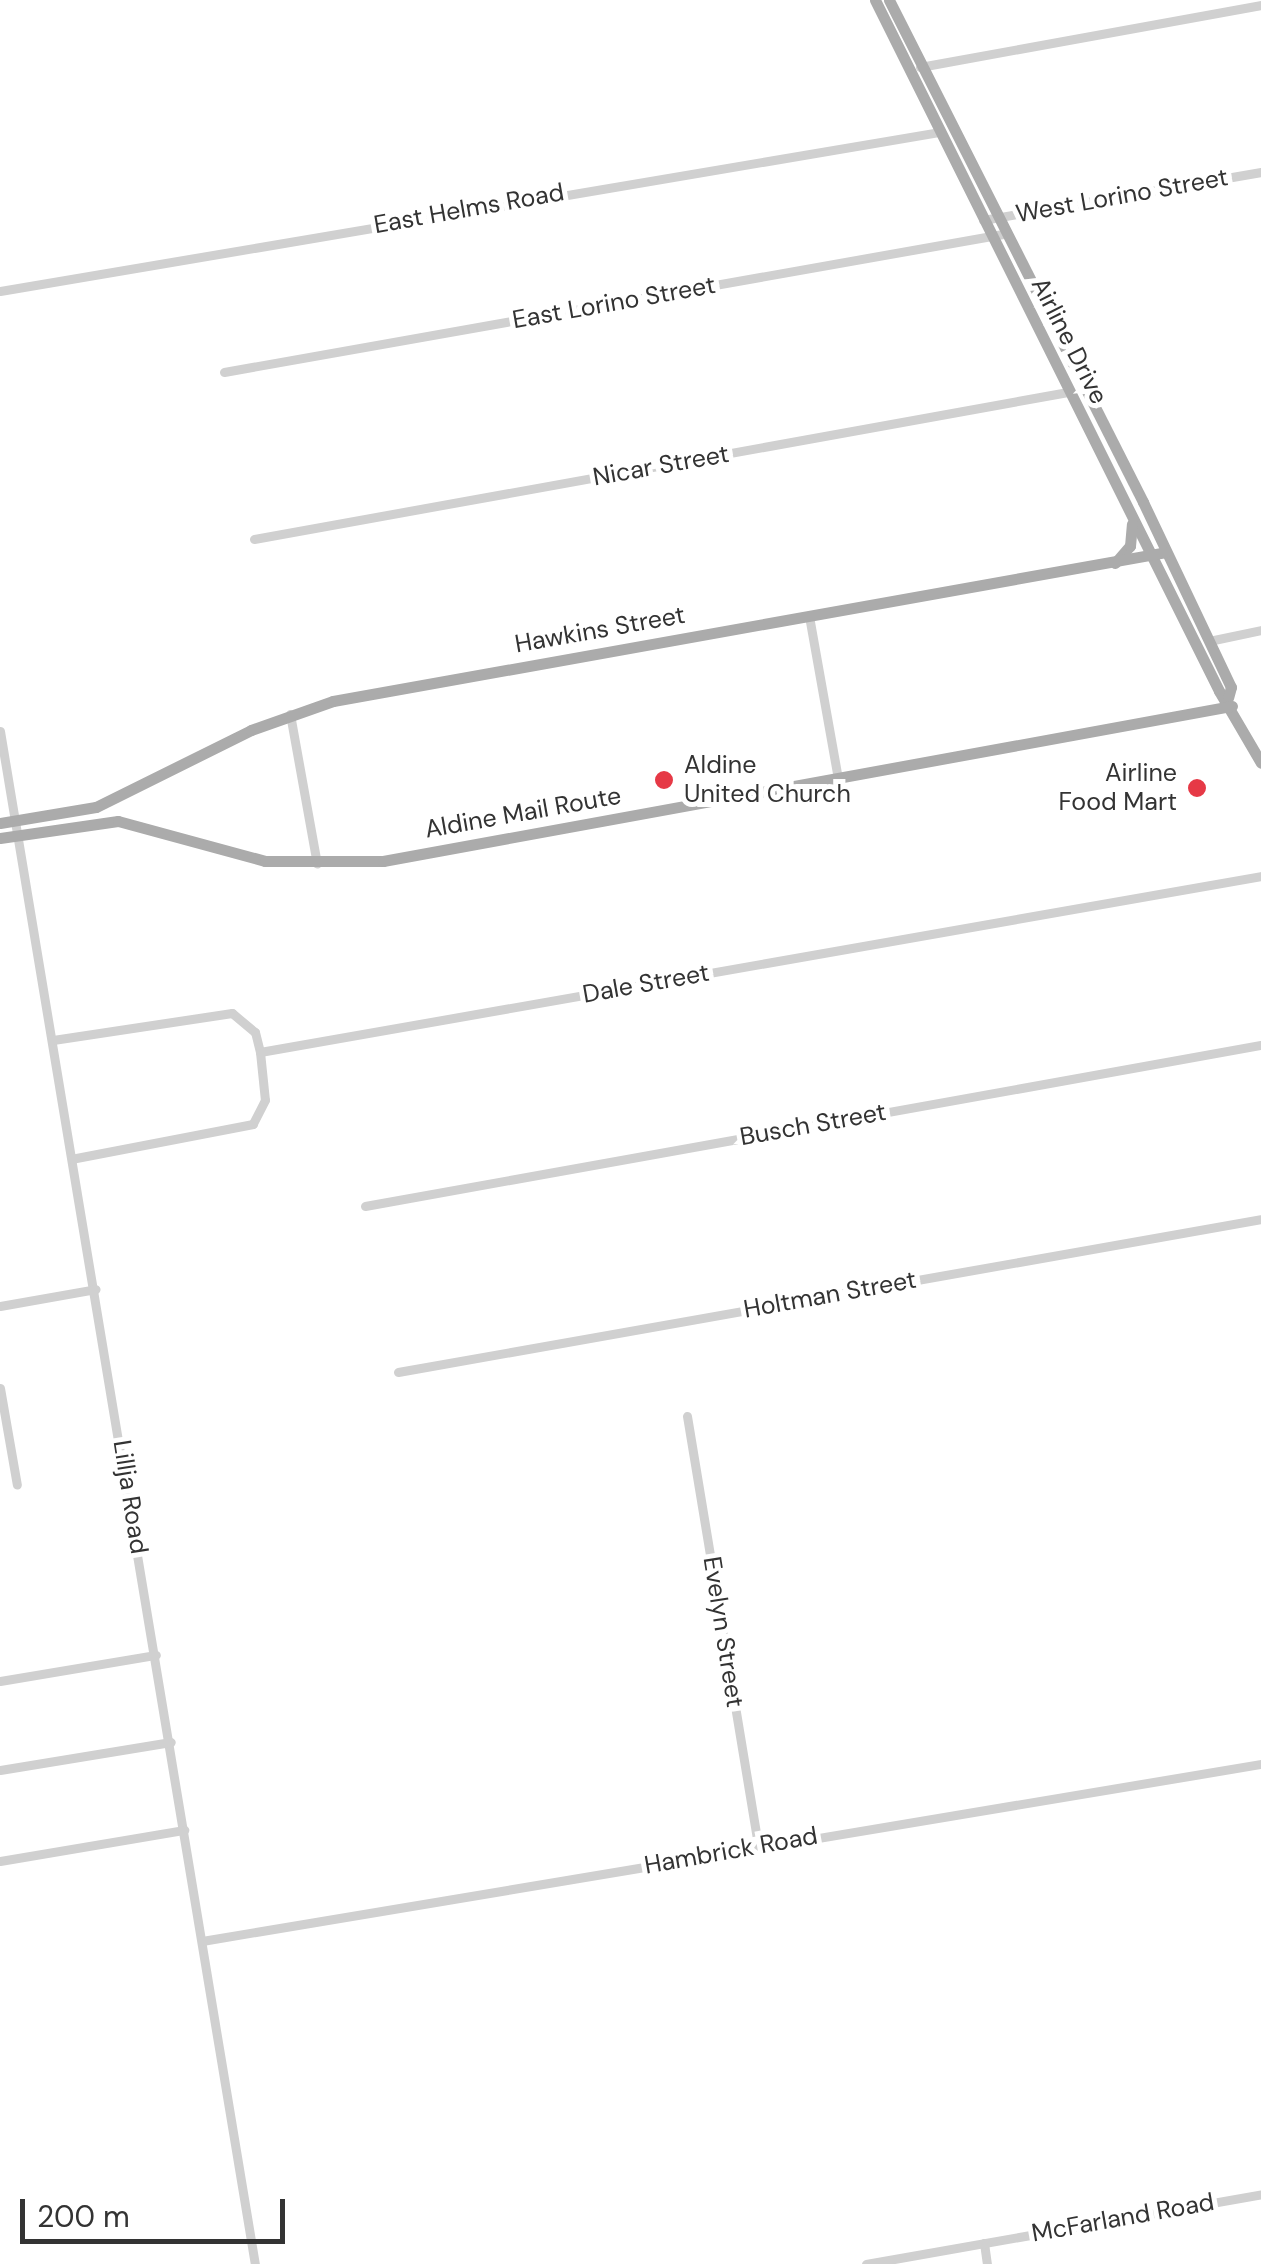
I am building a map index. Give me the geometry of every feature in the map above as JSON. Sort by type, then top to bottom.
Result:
[{"type":"main road","name":"Airline Drive","points":[[876,0],[940,132],[989,219]]},
{"type":"main road","name":"Airline Drive","points":[[889,0],[989,219],[1160,554],[1261,763]]},
{"type":"main road","name":"Airline Drive","points":[[997,235],[1068,392],[1130,509],[1209,641],[1231,687],[1230,702]]},
{"type":"main road","points":[[1115,563],[1134,534],[1130,509]]},
{"type":"main road","name":"Hawkins Street","points":[[16,820],[125,796],[290,714],[374,692],[1160,554]]},
{"type":"main road","name":"Aldine Mail Route","points":[[0,838],[118,822],[240,856],[317,865],[384,861],[1230,702]]},
{"type":"main road","points":[[0,823],[16,820]]},
{"type":"street","points":[[920,67],[1261,4]]},
{"type":"street","name":"East Helms Road","points":[[0,291],[940,132]]},
{"type":"street","name":"West Lorino Street","points":[[989,219],[1261,172]]},
{"type":"street","name":"East Lorino Street","points":[[224,372],[997,235]]},
{"type":"street","name":"Nicar Street","points":[[254,540],[1068,392]]},
{"type":"street","points":[[809,616],[838,778]]},
{"type":"street","points":[[1209,641],[1261,630]]},
{"type":"street","points":[[290,714],[317,865]]},
{"type":"street","name":"Lillja Road","points":[[0,731],[96,1289],[255,2264]]},
{"type":"street","name":"Dale Street","points":[[260,1052],[1261,876]]},
{"type":"street","points":[[53,1040],[232,1012],[255,1032],[260,1052],[266,1100],[253,1124],[72,1159]]},
{"type":"street","name":"Busch Street","points":[[364,1206],[1261,1045]]},
{"type":"street","name":"Holtman Street","points":[[398,1372],[1261,1219]]},
{"type":"street","points":[[0,1306],[96,1289]]},
{"type":"street","points":[[0,1388],[17,1485]]},
{"type":"street","name":"Evelyn Street","points":[[686,1416],[758,1847]]},
{"type":"street","points":[[0,1681],[156,1655]]},
{"type":"street","points":[[0,1770],[171,1742]]},
{"type":"street","name":"Hambrick Road","points":[[202,1941],[1261,1764]]},
{"type":"street","points":[[0,1861],[184,1830]]},
{"type":"street","name":"McFarland Road","points":[[866,2264],[1261,2194]]},
{"type":"street","points":[[984,2243],[988,2264]]},
{"type":"place","name":"Aldine United Church","points":[[664,780]]},
{"type":"place","name":"Airline Food Mart","points":[[1197,788]]}]
